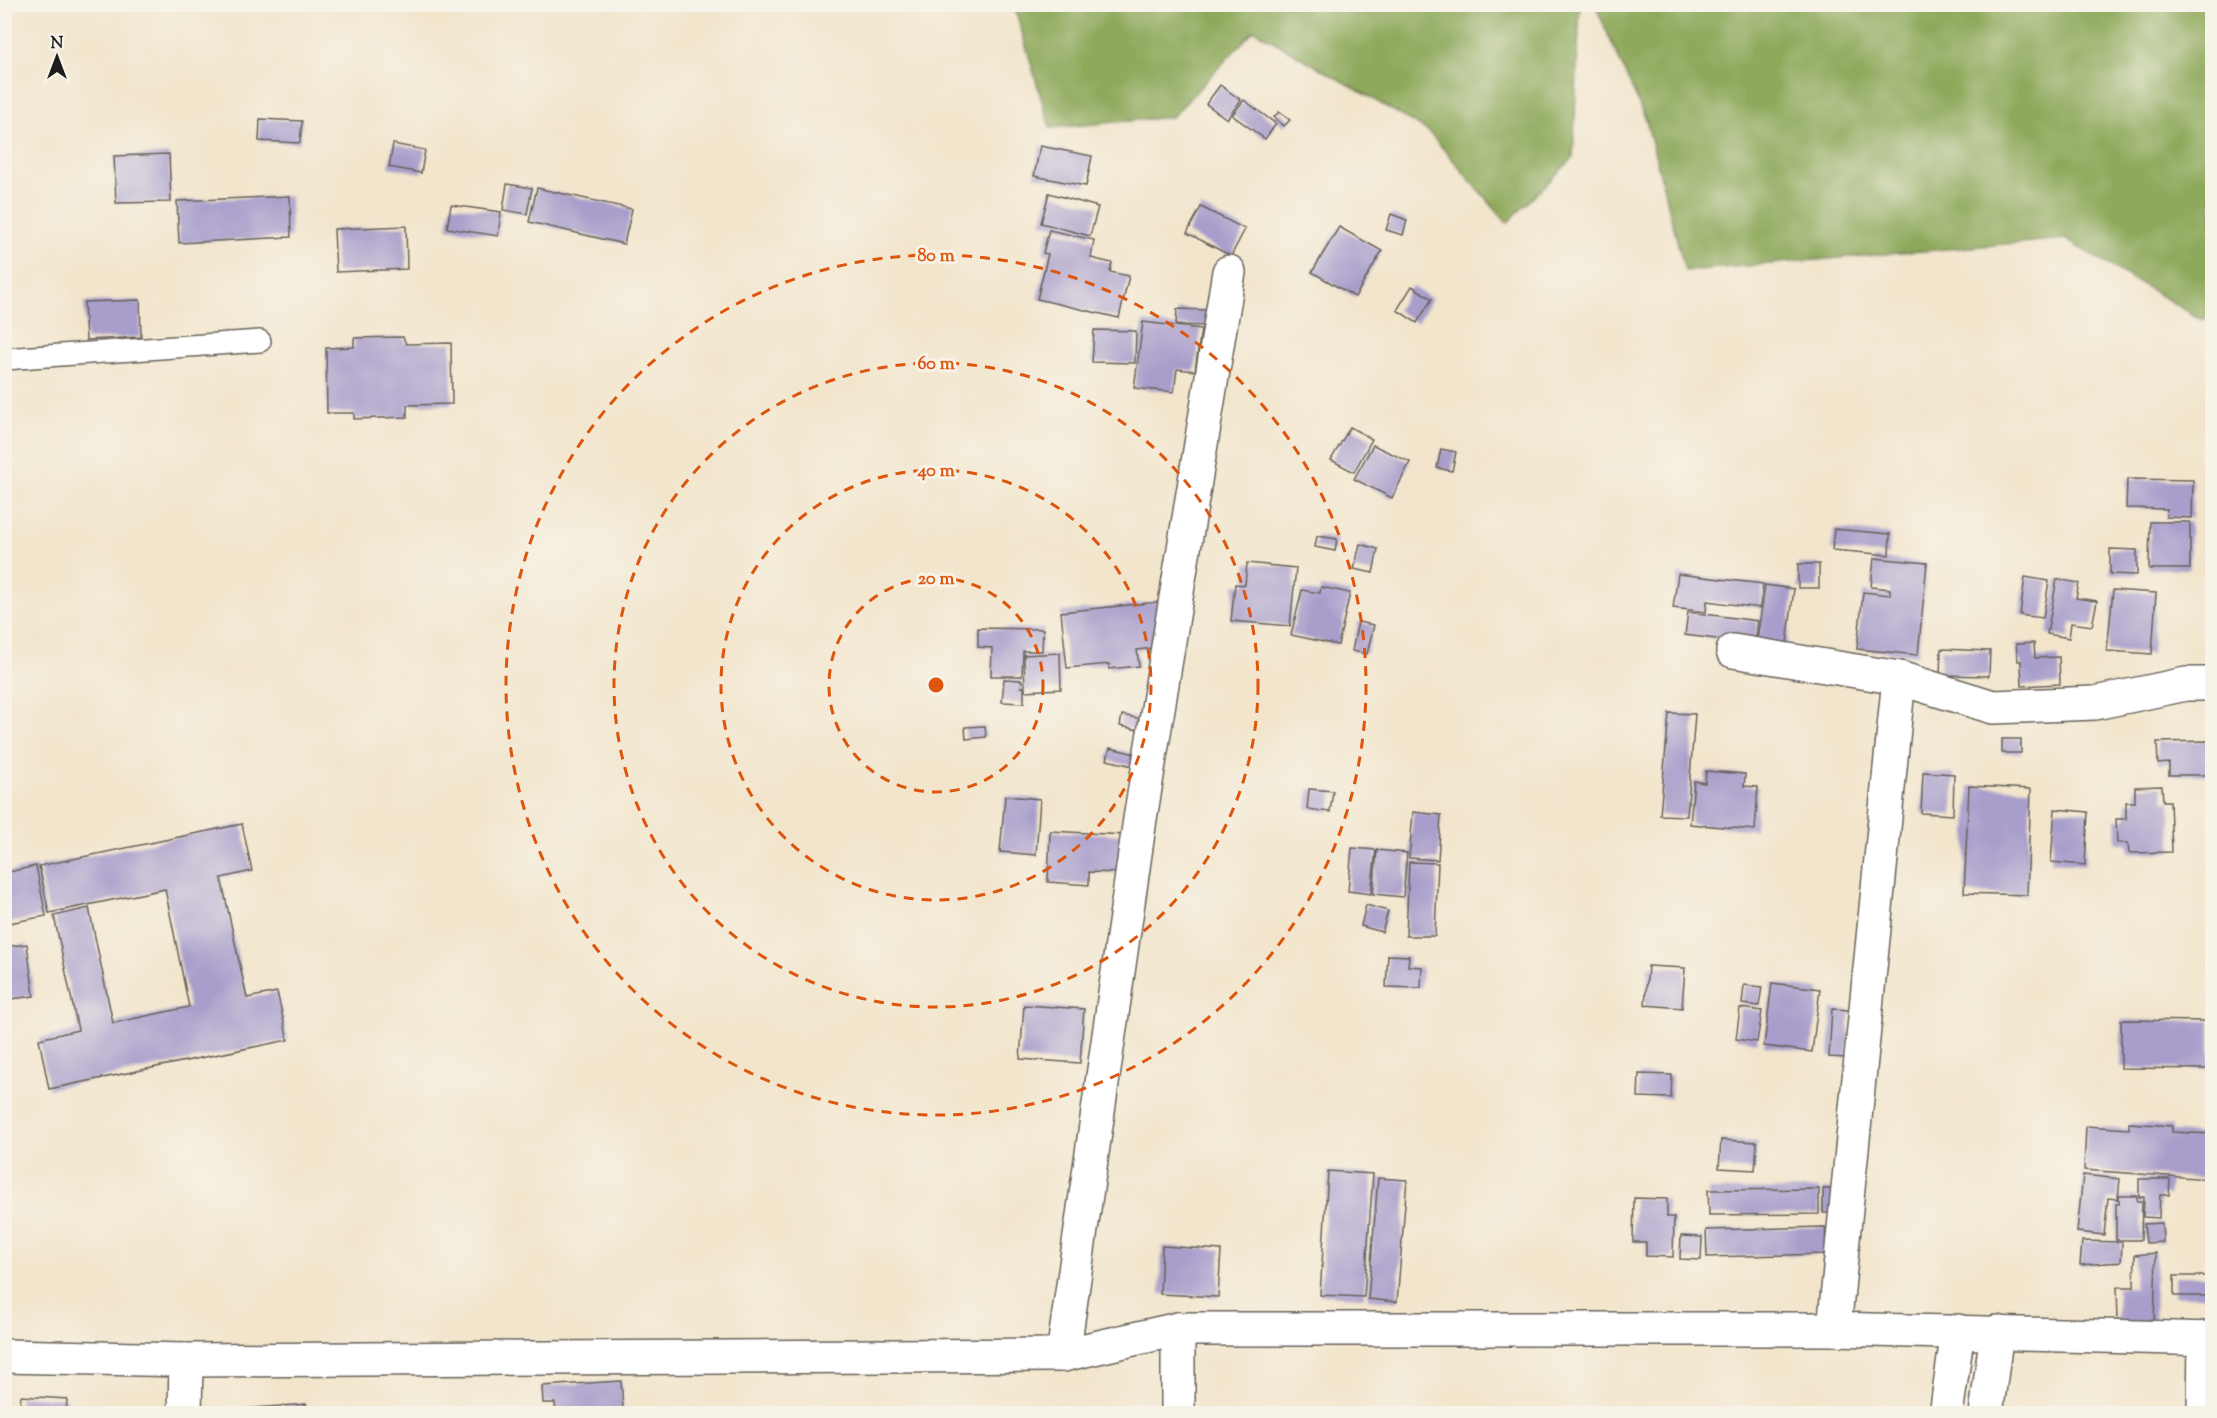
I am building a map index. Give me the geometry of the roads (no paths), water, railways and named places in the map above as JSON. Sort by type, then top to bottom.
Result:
[{"type":"street","points":[[1063,1355],[1140,819],[1229,272]]},
{"type":"street","points":[[1732,651],[1899,678],[1993,707],[2095,703],[2186,684],[2212,684]]},
{"type":"street","points":[[1834,1329],[1899,678]]},
{"type":"street","points":[[1178,1329],[1178,1413]]},
{"type":"street","points":[[4,1356],[186,1360],[1063,1355],[1178,1329],[1834,1329],[1997,1332],[2209,1339],[2204,1413]]},
{"type":"street","points":[[1946,1413],[1958,1331]]},
{"type":"street","points":[[1986,1413],[1997,1332]]},
{"type":"street","points":[[185,1413],[186,1360]]},
{"type":"lane","points":[[4,359],[260,341]]}]
